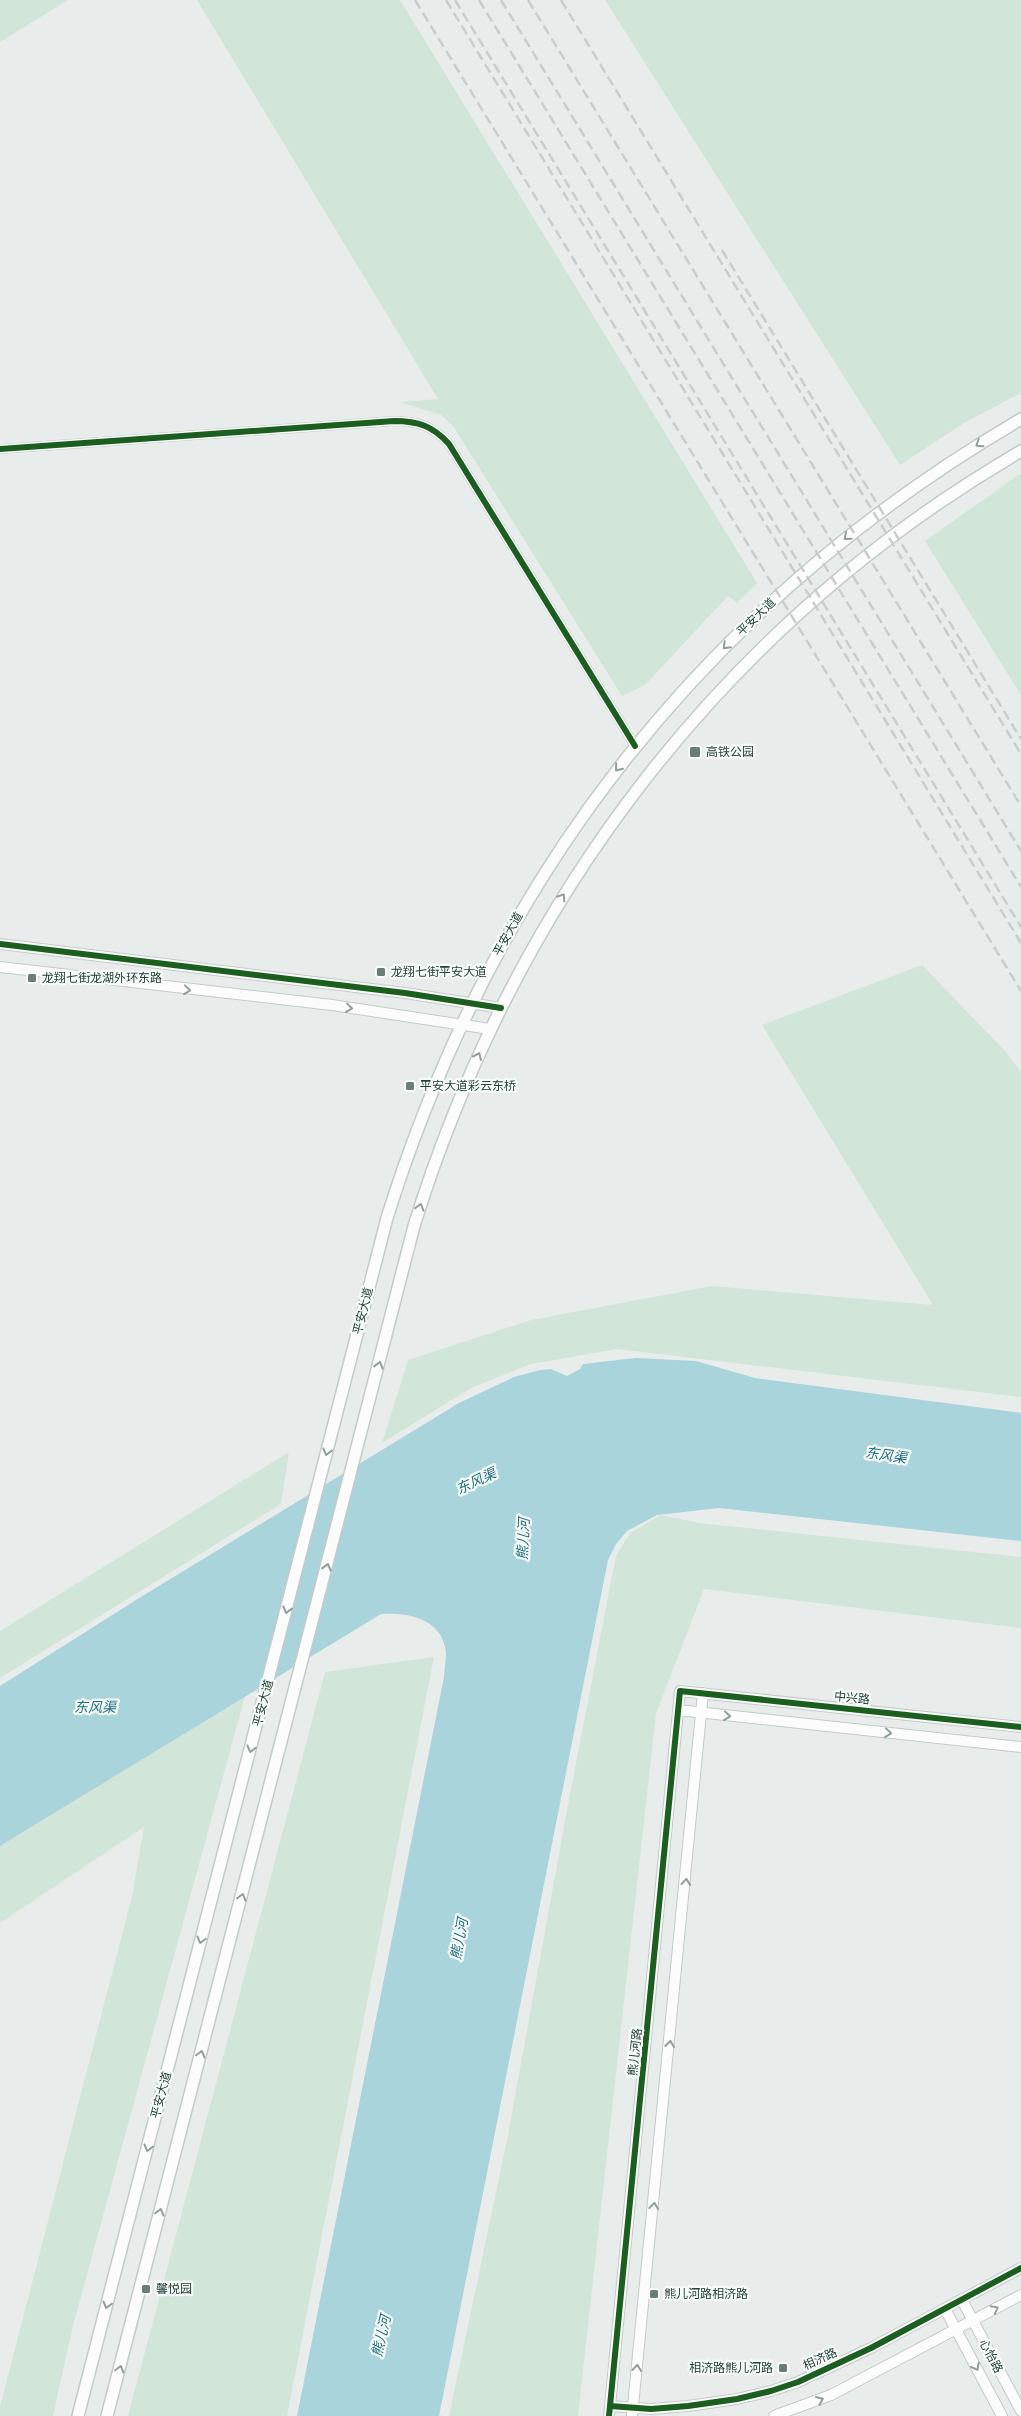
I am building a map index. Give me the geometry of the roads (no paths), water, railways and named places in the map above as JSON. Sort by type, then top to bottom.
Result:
[{"type":"main road","name":"平安大道","points":[[78,2416],[340,1405],[374,1266],[400,1176],[420,1121],[462,1024],[514,922],[539,880],[602,787],[635,746],[710,663],[783,592],[889,505],[937,471],[1021,419]]},
{"type":"main road","points":[[107,2416],[298,1682],[398,1282],[424,1193],[446,1131],[490,1029],[546,923],[619,811],[675,741],[724,688],[794,618],[873,551],[952,494],[1021,451]]},
{"type":"street","points":[[0,449],[394,421],[411,421],[430,427],[449,444],[635,746]]},
{"type":"street","points":[[0,944],[335,984],[500,1008]]},
{"type":"street","points":[[0,966],[332,1006],[490,1029]]},
{"type":"street","name":"中兴路","points":[[680,1691],[1021,1727]]},
{"type":"street","name":"熊儿河路","points":[[610,2411],[680,1691]]},
{"type":"street","points":[[633,2412],[703,1693]]},
{"type":"street","points":[[678,1710],[1021,1747]]},
{"type":"street","name":"相济路","points":[[610,2411],[633,2412],[715,2403],[772,2391],[843,2362],[1021,2268]]},
{"type":"street","points":[[774,2416],[831,2395],[1021,2295]]},
{"type":"street","name":"心怡路","points":[[962,2300],[1021,2411]]},
{"type":"street","name":"心怡路","points":[[945,2309],[1002,2416]]},
{"type":"water","points":[[636,1358],[696,1361],[755,1378],[1021,1413],[1021,1541],[719,1508],[657,1515],[627,1531],[616,1544],[608,1560],[439,2416],[297,2416],[444,1677],[446,1653],[443,1641],[439,1632],[423,1620],[403,1614],[381,1614],[0,1846],[0,1686],[136,1600],[459,1403],[514,1377],[540,1370],[551,1369],[567,1376],[580,1369],[583,1364]]},
{"type":"railway","points":[[415,0],[1021,991]]},
{"type":"railway","points":[[446,0],[1021,943]]},
{"type":"railway","points":[[455,0],[1021,927]]},
{"type":"railway","points":[[479,0],[1021,887]]},
{"type":"railway","points":[[501,0],[1021,851]]},
{"type":"railway","points":[[528,0],[1021,806]]},
{"type":"railway","points":[[561,0],[1021,754]]},
{"type":"railway","points":[[722,250],[1021,739]]},
{"type":"place","name":"高铁公园","points":[[695,752]]},
{"type":"place","name":"龙翔七街平安大道","points":[[381,972]]},
{"type":"place","name":"龙翔七街龙湖外环东路","points":[[32,978]]},
{"type":"place","name":"平安大道彩云东桥","points":[[410,1086]]},
{"type":"place","name":"馨悦园","points":[[146,2289]]},
{"type":"place","name":"熊儿河路相济路","points":[[654,2294]]},
{"type":"place","name":"相济路熊儿河路","points":[[783,2368]]},
{"type":"water label","name":"东风渠","points":[[886,1455]]},
{"type":"water label","name":"东风渠","points":[[476,1481]]},
{"type":"water label","name":"熊儿河","points":[[523,1539]]},
{"type":"water label","name":"东风渠","points":[[95,1707]]},
{"type":"water label","name":"熊儿河","points":[[459,1939]]},
{"type":"water label","name":"熊儿河","points":[[381,2336]]}]
